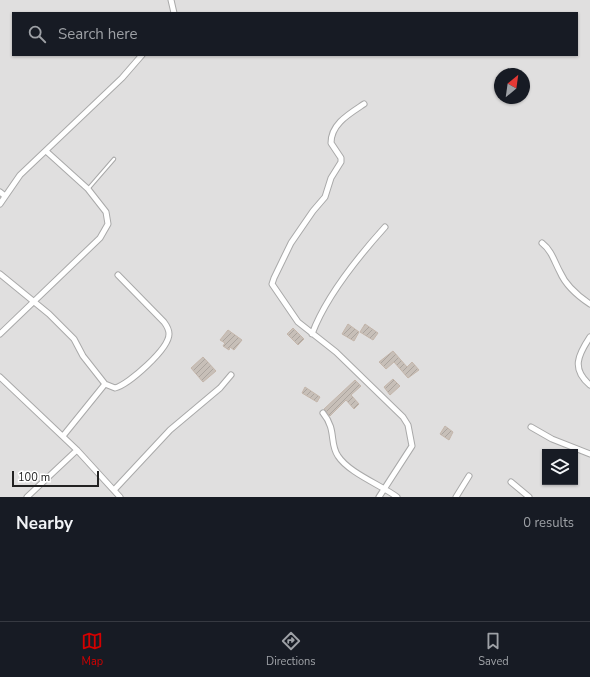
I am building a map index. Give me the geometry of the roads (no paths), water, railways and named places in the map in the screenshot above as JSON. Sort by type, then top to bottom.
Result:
[{"type":"street","points":[[170,0],[174,12]]},
{"type":"street","points":[[0,204],[20,175],[122,78],[141,56]]},
{"type":"street","points":[[364,104],[346,116],[336,126],[331,143],[342,162],[331,178],[325,197],[312,211],[291,242],[272,284],[290,313],[298,322],[357,371],[404,418],[408,425],[412,446],[379,497]]},
{"type":"street","points":[[0,334],[105,231],[108,224],[106,212],[88,189],[46,151]]},
{"type":"street","points":[[0,192],[5,196]]},
{"type":"street","points":[[312,334],[326,305],[359,258],[385,227]]},
{"type":"street","points":[[542,243],[552,253],[560,274],[571,288],[579,297],[590,304]]},
{"type":"street","points":[[0,274],[32,302],[49,314],[74,339],[83,356],[105,384],[115,388],[128,381],[156,355],[167,342],[169,335],[164,322],[118,275]]},
{"type":"street","points":[[590,337],[581,352],[578,372],[582,379],[590,385]]},
{"type":"street","points":[[114,490],[170,430],[220,388],[231,376]]},
{"type":"street","points":[[0,377],[77,450],[120,497]]},
{"type":"street","points":[[63,436],[105,384]]},
{"type":"street","points":[[322,413],[329,421],[337,456],[353,470],[385,488],[397,497]]},
{"type":"street","points":[[531,426],[565,445],[590,454]]},
{"type":"street","points":[[27,497],[77,450]]},
{"type":"street","points":[[456,497],[469,476]]},
{"type":"street","points":[[511,482],[529,497]]},
{"type":"lane","points":[[88,189],[114,159]]}]
